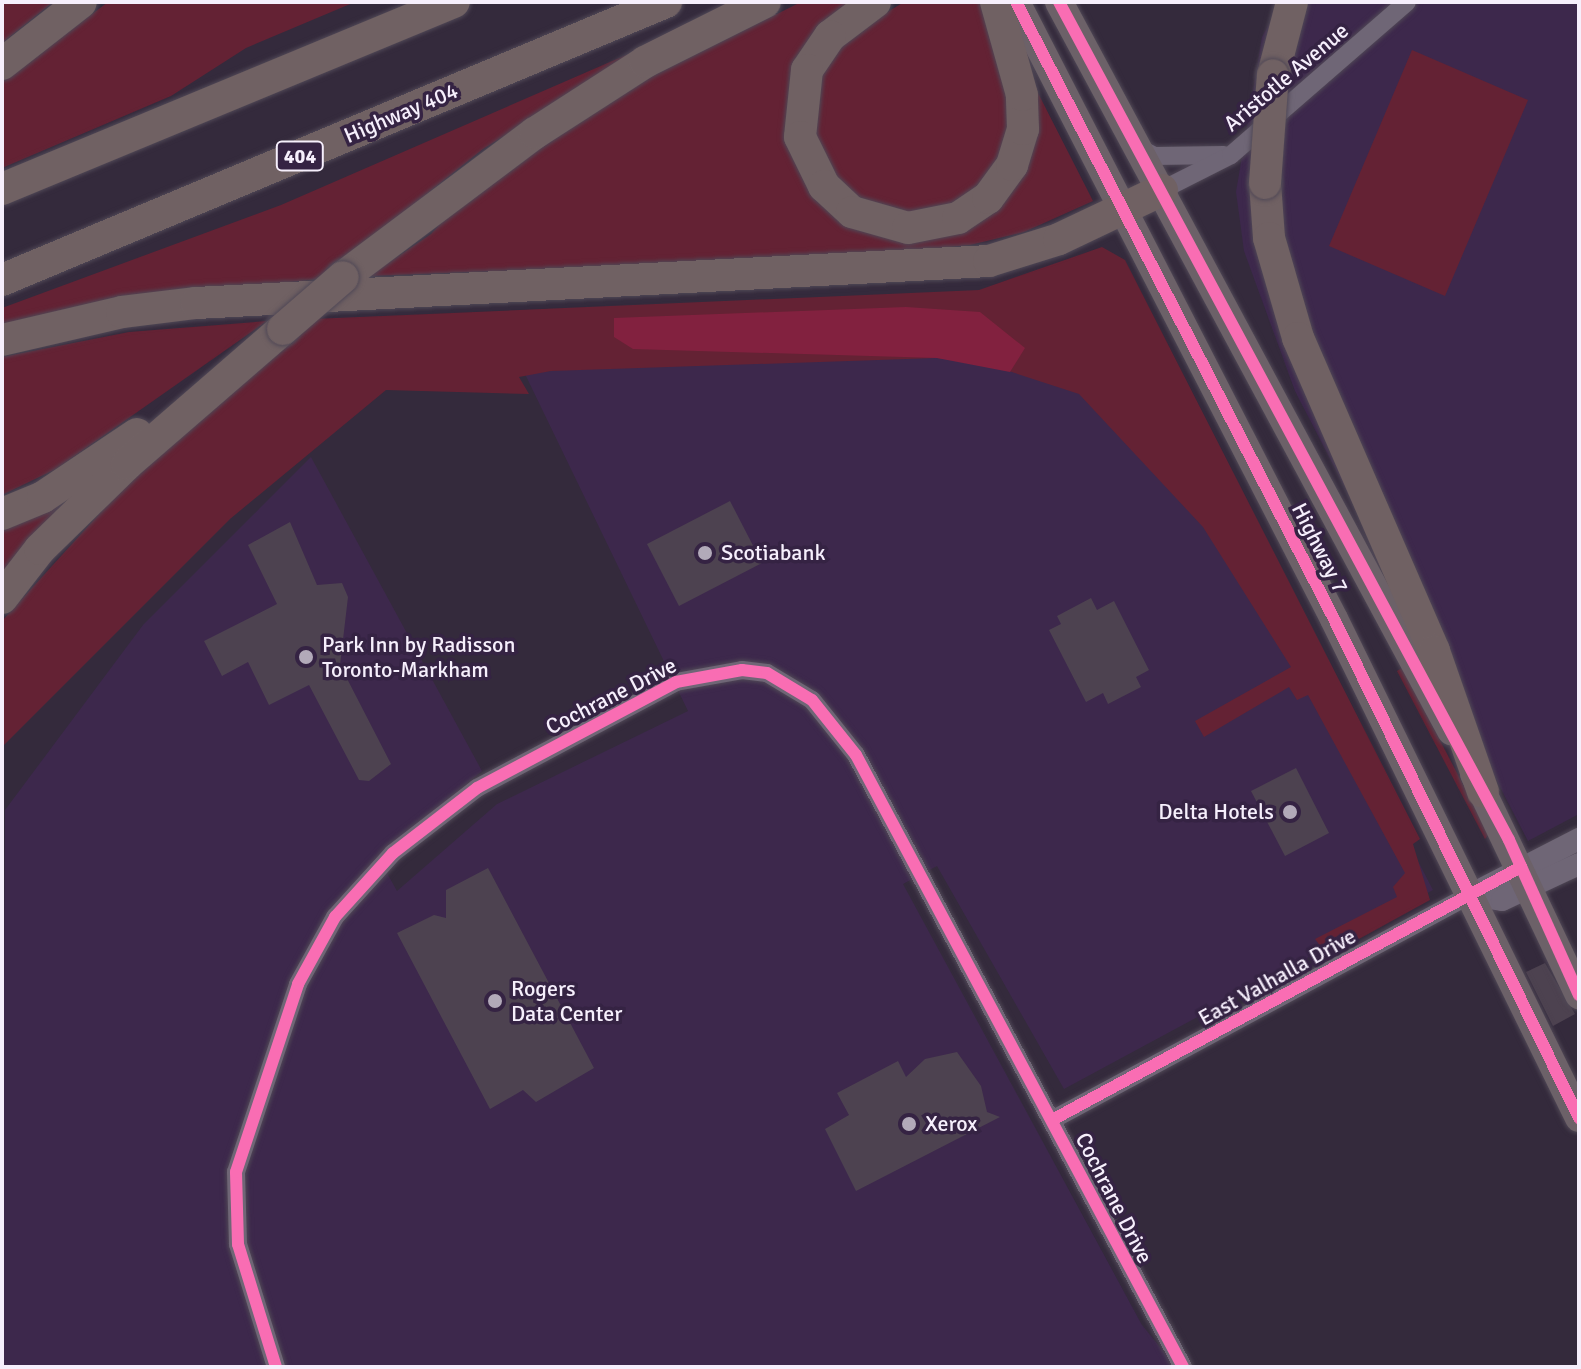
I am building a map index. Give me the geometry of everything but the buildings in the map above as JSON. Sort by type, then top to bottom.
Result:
[{"type":"highway","points":[[2,64],[81,2]]},
{"type":"highway","points":[[2,189],[454,2]]},
{"type":"highway","name":"Highway 404","points":[[2,280],[666,2]]},
{"type":"highway","points":[[2,598],[40,549],[127,464],[343,277],[547,125],[645,62],[765,2]]},
{"type":"highway","points":[[875,2],[830,36],[807,70],[800,137],[824,186],[852,212],[908,228],[958,218],[988,198],[1012,165],[1023,129],[1022,95],[996,2]]},
{"type":"highway","points":[[1292,2],[1273,75],[1265,183],[1269,238],[1298,338],[1434,651],[1483,792]]},
{"type":"highway","points":[[2,340],[122,312],[196,303],[989,261],[1059,239],[1162,190]]},
{"type":"highway","points":[[2,514],[43,497],[283,329]]},
{"type":"main road","name":"Highway 7","points":[[1016,2],[1470,895],[1579,1118]]},
{"type":"main road","name":"Highway 7","points":[[1059,2],[1483,792],[1579,995]]},
{"type":"street","name":"Aristotle Avenue","points":[[1162,190],[1231,155],[1407,2]]},
{"type":"street","name":"Aristotle Avenue","points":[[1139,148],[1155,156],[1231,155]]},
{"type":"street","name":"Cochrane Drive","points":[[276,1367],[238,1244],[236,1172],[275,1044],[314,951],[335,917],[441,811],[676,682],[708,673],[767,673],[833,721],[1052,1120],[1183,1367]]},
{"type":"street","points":[[1470,895],[1502,900],[1525,878],[1579,839]]},
{"type":"street","points":[[1525,878],[1579,864]]},
{"type":"street","name":"East Valhalla Drive","points":[[1052,1120],[1470,895]]},
{"type":"shaded area","points":[[2,2],[53,2],[2,43]]},
{"type":"shaded area","points":[[108,2],[355,2],[246,48],[171,96],[2,168],[2,82]]},
{"type":"shaded area","points":[[801,2],[860,2],[790,96],[845,216],[967,223],[1038,93],[1093,201],[1024,232],[970,245],[835,258],[369,276],[431,234],[458,204],[609,98]]},
{"type":"shaded area","points":[[904,2],[990,2],[1014,127],[989,183],[944,213],[883,214],[837,187],[810,135],[822,64],[866,25]]},
{"type":"shaded area","points":[[1281,2],[1579,2],[1579,814],[1528,841],[1295,391],[1244,251],[1236,192],[1262,37]]},
{"type":"shaded area","points":[[656,42],[483,149],[320,279],[140,297],[2,327],[2,308],[281,205]]},
{"type":"shaded area","points":[[1412,50],[1528,100],[1445,296],[1329,246]]},
{"type":"shaded area","points":[[1102,247],[1125,260],[1420,839],[1413,844],[1430,900],[1328,956],[1315,939],[1397,897],[1393,887],[1405,873],[1308,695],[1297,700],[1289,687],[1204,737],[1195,721],[1291,667],[1203,527],[1079,394],[981,362],[936,358],[551,371],[519,377],[529,394],[386,390],[230,519],[2,747],[2,621],[121,490],[313,319],[979,290]]},
{"type":"shaded area","points":[[906,307],[980,312],[1025,348],[1010,372],[937,358],[633,349],[614,337],[614,318]]},
{"type":"shaded area","points":[[267,321],[56,469],[2,495],[2,357],[129,332]]},
{"type":"shaded area","points":[[713,352],[1043,359],[1181,478],[1315,662],[1433,890],[1064,1089],[937,866],[903,884],[1142,1325],[1176,1367],[2,1367],[5,810],[143,625],[311,457],[482,771],[378,857],[397,891],[497,804],[688,711],[525,374]]},
{"type":"shaded area","points":[[64,496],[70,504],[2,581],[2,531]]},
{"type":"shaded area","points":[[1402,668],[1489,834],[1485,839],[1397,671]]},
{"type":"cycle path","points":[[1016,2],[1334,619],[1579,1118]]},
{"type":"cycle path","points":[[1059,2],[1509,840],[1579,995]]},
{"type":"cycle path","points":[[276,1367],[238,1244],[236,1172],[298,984],[335,917],[393,853],[477,788],[676,682],[742,670],[767,673],[812,700],[856,755],[1183,1367]]},
{"type":"cycle path","points":[[1052,1120],[1521,867]]},
{"type":"place","name":"Scotiabank","points":[[705,553]]},
{"type":"place","name":"Park Inn by Radisson Toronto-Markham","points":[[306,657]]},
{"type":"place","name":"Delta Hotels","points":[[1290,812]]},
{"type":"place","name":"Rogers Data Center","points":[[495,1001]]},
{"type":"place","name":"Xerox","points":[[909,1124]]}]
